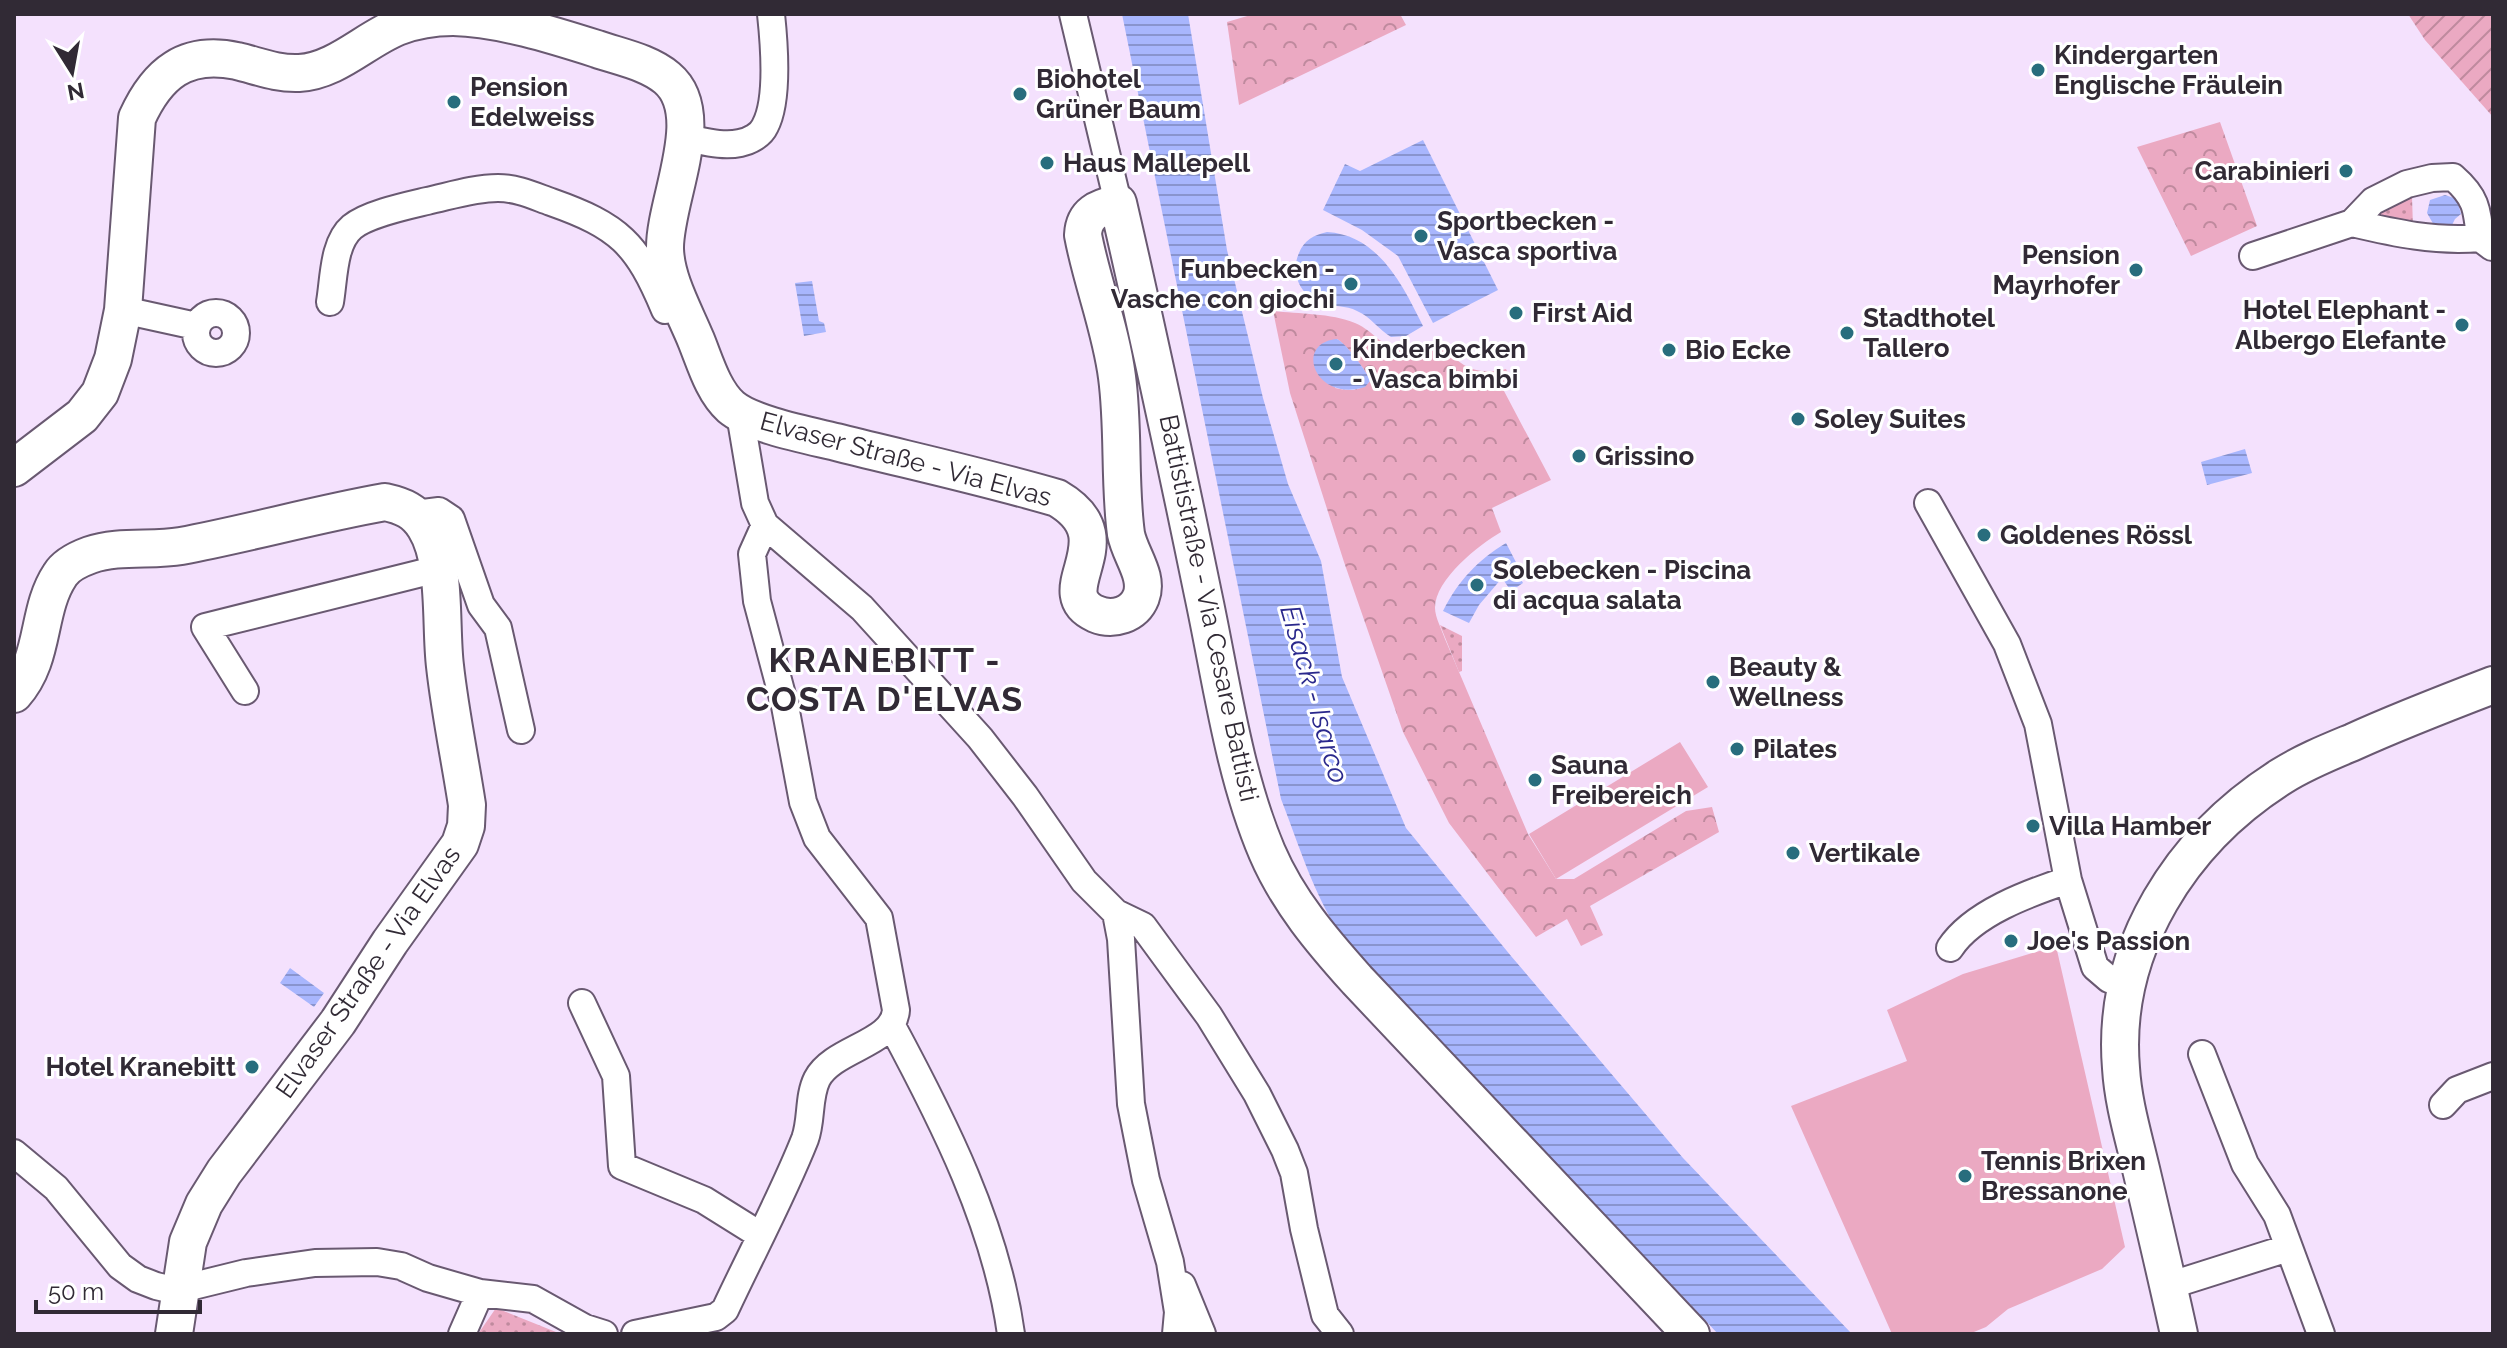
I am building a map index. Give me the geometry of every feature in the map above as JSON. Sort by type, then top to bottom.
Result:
[{"type":"street","points":[[685,138],[724,145],[742,143],[756,137],[765,126],[771,106],[775,53],[771,14]]},
{"type":"street","points":[[1073,14],[1118,203]]},
{"type":"street","name":"Elvaser Straße - Via Elvas","points":[[14,468],[82,416],[100,393],[113,359],[123,310],[137,118],[161,77],[181,66],[217,58],[279,73],[304,73],[330,64],[395,28],[422,19],[452,17],[485,20],[581,44],[649,66],[668,78],[678,91],[687,121],[666,229],[665,251],[669,275],[722,396],[740,414],[797,432],[1057,498],[1073,507],[1088,530],[1089,544],[1078,595],[1086,609],[1099,616],[1116,617],[1134,609],[1142,595],[1143,576],[1132,557],[1127,537],[1117,372],[1083,235],[1084,222],[1092,212],[1118,203]]},
{"type":"street","points":[[2253,256],[2352,223],[2373,201],[2407,184],[2432,178],[2453,177],[2468,189],[2477,208],[2486,243],[2426,238],[2352,223]]},
{"type":"street","name":"Elvaser Straße - Via Elvas","points":[[330,302],[340,244],[351,228],[367,219],[411,205],[476,190],[509,189],[588,215],[619,235],[649,272],[682,349],[690,355],[700,351]]},
{"type":"street","name":"Battististraße - Via Cesare Battisti","points":[[1118,203],[1162,394],[1228,719],[1251,808],[1285,889],[1311,927],[1357,980],[1691,1334]]},
{"type":"street","points":[[123,310],[196,326]]},
{"type":"street","points":[[740,414],[755,503],[765,525],[862,608],[980,738],[1084,881],[1116,913],[1143,926],[1209,1016],[1257,1094],[1294,1173],[1325,1315],[1340,1334]]},
{"type":"street","points":[[14,694],[36,658],[51,596],[60,575],[71,563],[92,554],[176,546],[269,529],[385,502],[404,507],[415,514],[439,511],[451,519],[481,605],[498,628],[521,730]]},
{"type":"street","points":[[1928,503],[2019,671],[2043,739],[2068,880],[2095,967],[2109,979],[2125,984]]},
{"type":"street","name":"Elvaser Straße - Via Elvas","points":[[174,1334],[188,1242],[204,1204],[224,1172],[338,1022],[460,844],[466,826],[467,805],[445,666],[438,569],[434,546],[415,514]]},
{"type":"street","points":[[765,525],[752,554],[757,601],[785,706],[808,821],[817,838],[879,918],[896,1010],[892,1026],[941,1122],[987,1233],[1006,1300],[1011,1334]]},
{"type":"street","points":[[245,691],[205,627],[438,569]]},
{"type":"street","points":[[2179,1334],[2123,1091],[2119,1026],[2125,984],[2148,921],[2195,852],[2226,819],[2265,787],[2305,763],[2493,685]]},
{"type":"street","points":[[1950,948],[1960,933],[2019,898],[2068,880]]},
{"type":"street","points":[[1116,913],[1121,939],[1131,1104],[1146,1180],[1170,1262],[1178,1312],[1176,1334]]},
{"type":"street","points":[[582,1003],[616,1076],[622,1166],[704,1200],[760,1235]]},
{"type":"street","points":[[635,1334],[716,1317],[725,1310],[806,1136],[816,1080],[827,1065],[892,1026]]},
{"type":"street","points":[[2202,1054],[2245,1164],[2277,1215],[2321,1334]]},
{"type":"street","points":[[2443,1105],[2457,1090],[2493,1076]]},
{"type":"street","points":[[14,1153],[56,1188],[120,1266],[138,1279],[156,1286],[182,1288],[246,1273],[315,1263],[377,1262],[401,1266],[428,1278],[480,1293],[533,1299],[585,1328],[604,1334]]},
{"type":"street","points":[[2168,1286],[2288,1248]]},
{"type":"street","points":[[1170,1262],[1182,1283],[1202,1334]]},
{"type":"street","points":[[462,1334],[480,1293]]},
{"type":"green space","points":[[1254,14],[1400,14],[1406,25],[1239,105],[1227,22]]},
{"type":"green space","points":[[2408,14],[2493,14],[2493,117],[2425,40]]},
{"type":"green space","points":[[2220,122],[2257,226],[2191,256],[2137,147]]},
{"type":"green space","points":[[2412,197],[2413,227],[2380,217],[2378,212],[2384,207]]},
{"type":"green space","points":[[1273,311],[1325,316],[1355,323],[1386,344],[1411,349],[1416,359],[1444,345],[1456,359],[1470,368],[1478,371],[1506,369],[1514,385],[1504,391],[1551,480],[1492,508],[1501,532],[1470,554],[1450,575],[1437,597],[1435,608],[1445,639],[1528,834],[1556,879],[1574,879],[1686,811],[1712,807],[1719,832],[1590,906],[1603,935],[1581,946],[1567,919],[1536,937],[1449,823],[1403,732],[1290,393]],"holes":[[[1337,339],[1369,377],[1370,381],[1363,387],[1349,390],[1335,388]]]},
{"type":"green space","points":[[1440,625],[1462,636],[1462,671],[1459,672]]},
{"type":"green space","points":[[1680,742],[1708,787],[1556,879],[1529,834]]},
{"type":"green space","name":"Tennis Brixen Bressanone","points":[[2056,946],[2125,1247],[2102,1269],[2008,1309],[1986,1327],[1969,1334],[1892,1334],[1791,1106],[1907,1061],[1887,1010],[1963,974]]},
{"type":"green space","points":[[496,1308],[561,1334],[478,1334]]},
{"type":"water","name":"Eisack - Isarco","points":[[1122,14],[1188,14],[1227,250],[1263,398],[1288,484],[1321,561],[1342,677],[1406,828],[1683,1158],[1852,1334],[1718,1334],[1395,1000],[1354,953],[1323,905],[1281,799]]},
{"type":"water","name":"Sportbecken - Vasca sportiva","points":[[1423,140],[1498,290],[1433,323],[1398,256],[1362,230],[1323,210],[1345,164],[1360,171]]},
{"type":"water","points":[[2445,195],[2457,199],[2461,214],[2452,225],[2435,227],[2427,213],[2430,200]]},
{"type":"water","name":"Funbecken - Vasche con giochi","points":[[1327,232],[1361,242],[1375,253],[1398,279],[1423,326],[1406,336],[1391,337],[1357,311],[1321,303],[1307,295],[1296,276],[1296,261],[1307,241]]},
{"type":"water","points":[[812,281],[819,321],[824,323],[826,332],[804,336],[795,283]]},
{"type":"water","name":"Kinderbecken - Vasca bimbi","points":[[1337,339],[1366,372],[1370,381],[1365,387],[1348,390],[1333,387],[1316,370],[1313,360],[1316,350],[1324,343]]},
{"type":"water","points":[[2245,449],[2252,473],[2207,485],[2201,462]]},
{"type":"water","name":"Solebecken - Piscina di acqua salata","points":[[1506,543],[1523,583],[1511,591],[1502,578],[1479,605],[1469,623],[1443,611],[1470,572]]},
{"type":"water","points":[[290,968],[324,993],[314,1007],[280,983]]},
{"type":"place","name":"Kindergarten Englische Fräulein","points":[[2038,70]]},
{"type":"place","name":"Biohotel Grüner Baum","points":[[1020,94]]},
{"type":"place","name":"Pension Edelweiss","points":[[454,102]]},
{"type":"place","name":"Haus Mallepell","points":[[1047,163]]},
{"type":"place","name":"Carabinieri","points":[[2346,171]]},
{"type":"place","name":"Sportbecken - Vasca sportiva","points":[[1421,236]]},
{"type":"place","name":"Pension Mayrhofer","points":[[2136,270]]},
{"type":"place","name":"Funbecken - Vasche con giochi","points":[[1351,284]]},
{"type":"place","name":"First Aid","points":[[1516,313]]},
{"type":"place","name":"Hotel Elephant - Albergo Elefante","points":[[2462,325]]},
{"type":"place","name":"Stadthotel Tallero","points":[[1847,333]]},
{"type":"place","name":"Bio Ecke","points":[[1669,350]]},
{"type":"place","name":"Kinderbecken - Vasca bimbi","points":[[1336,364]]},
{"type":"place","name":"Soley Suites","points":[[1798,419]]},
{"type":"place","name":"Grissino","points":[[1579,456]]},
{"type":"place","name":"Goldenes Rössl","points":[[1984,535]]},
{"type":"place","name":"Solebecken - Piscina di acqua salata","points":[[1477,585]]},
{"type":"place","name":"Beauty & Wellness","points":[[1713,682]]},
{"type":"place","name":"Pilates","points":[[1737,749]]},
{"type":"place","name":"Sauna Freibereich","points":[[1535,780]]},
{"type":"place","name":"Villa Hamber","points":[[2033,826]]},
{"type":"place","name":"Vertikale","points":[[1793,853]]},
{"type":"place","name":"Joe's Passion","points":[[2011,941]]},
{"type":"place","name":"Hotel Kranebitt","points":[[252,1067]]},
{"type":"place","name":"Tennis Brixen Bressanone","points":[[1965,1176]]},
{"type":"district","name":"KRANEBITT - COSTA D'ELVAS","points":[[885,680]]}]
